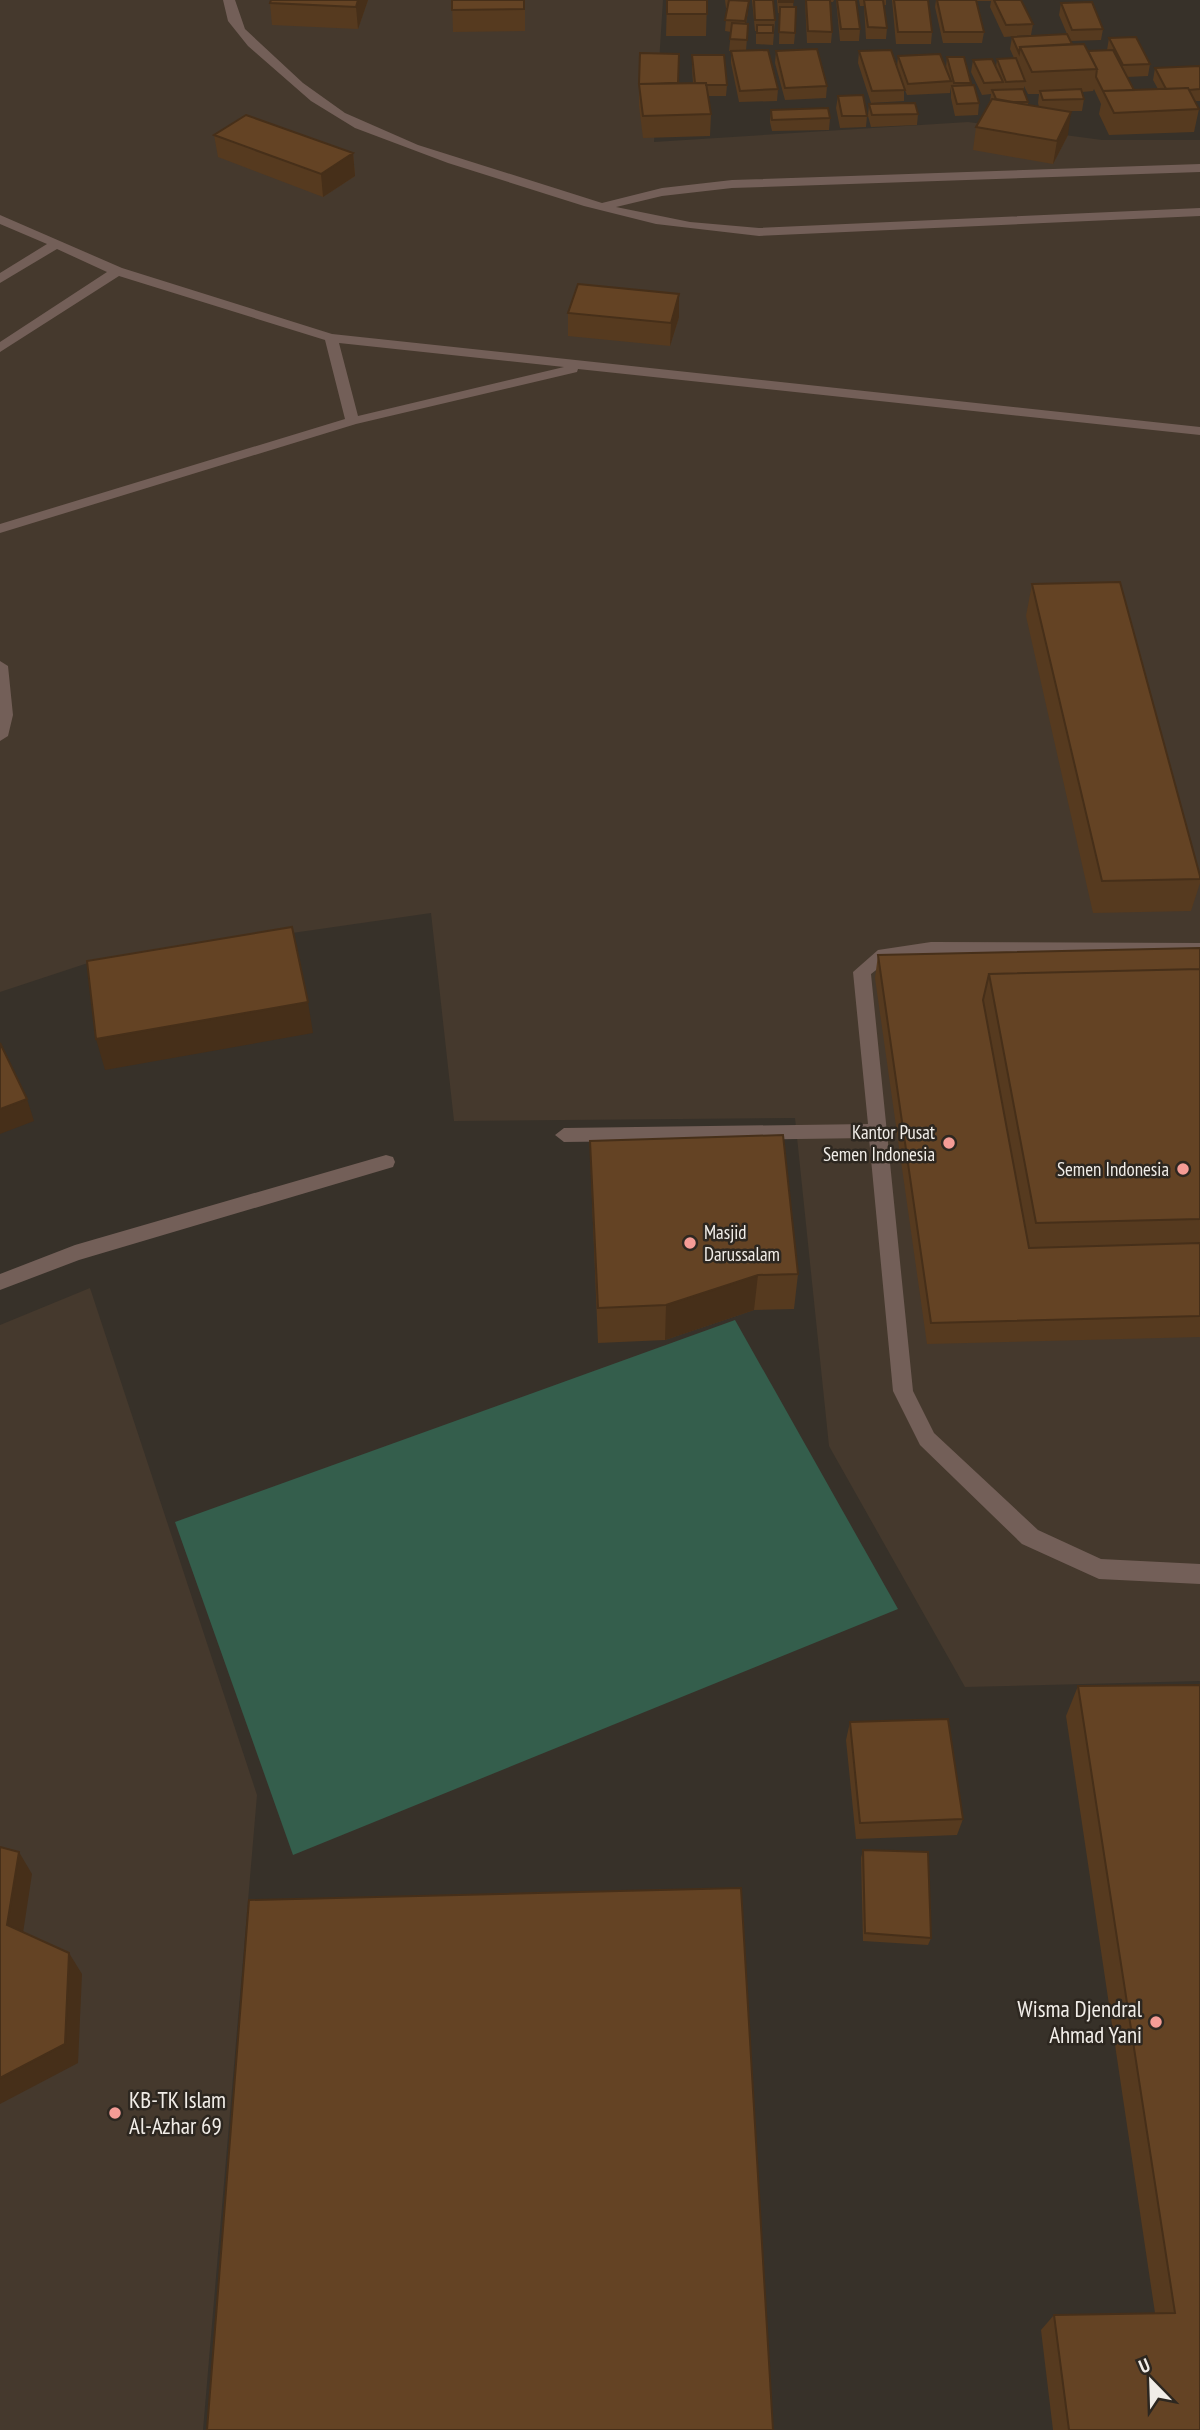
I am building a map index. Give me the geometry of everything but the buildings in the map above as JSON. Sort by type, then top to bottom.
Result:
[{"type":"street","points":[[229,0],[234,23],[292,82],[340,115],[395,142],[674,225],[735,232],[1200,212]]},
{"type":"street","points":[[603,206],[676,190],[733,184],[1200,168]]},
{"type":"street","points":[[0,219],[117,271],[331,338],[1200,431]]},
{"type":"street","points":[[0,279],[56,244]]},
{"type":"street","points":[[0,348],[117,271]]},
{"type":"street","points":[[331,338],[352,421]]},
{"type":"street","points":[[0,529],[352,421],[586,366]]},
{"type":"street","points":[[0,666],[5,715],[0,736]]},
{"type":"street","points":[[1200,949],[930,948],[884,954],[862,972],[903,1391],[927,1439],[1030,1537],[1099,1569],[1200,1574]]},
{"type":"street","points":[[564,1135],[877,1131]]},
{"type":"street","points":[[0,1282],[75,1253],[386,1162]]},
{"type":"shaded area","points":[[0,0],[663,0],[654,142],[968,122],[1102,140],[1200,140],[1200,1681],[965,1687],[829,1446],[795,1118],[454,1121],[431,913],[91,962],[0,992]]},
{"type":"shaded area","name":"KB-TK Islam Al-Azhar 69","points":[[90,1288],[257,1795],[203,2430],[0,2430],[0,1325]]},
{"type":"green space","points":[[735,1320],[898,1609],[293,1855],[175,1522]]},
{"type":"place","name":"Kantor Pusat Semen Indonesia","points":[[949,1143]]},
{"type":"place","name":"Semen Indonesia","points":[[1183,1169]]},
{"type":"place","name":"Masjid Darussalam","points":[[690,1243]]},
{"type":"place","name":"Wisma Djendral Ahmad Yani","points":[[1156,2022]]},
{"type":"place","name":"KB-TK Islam Al-Azhar 69","points":[[115,2113]]}]
